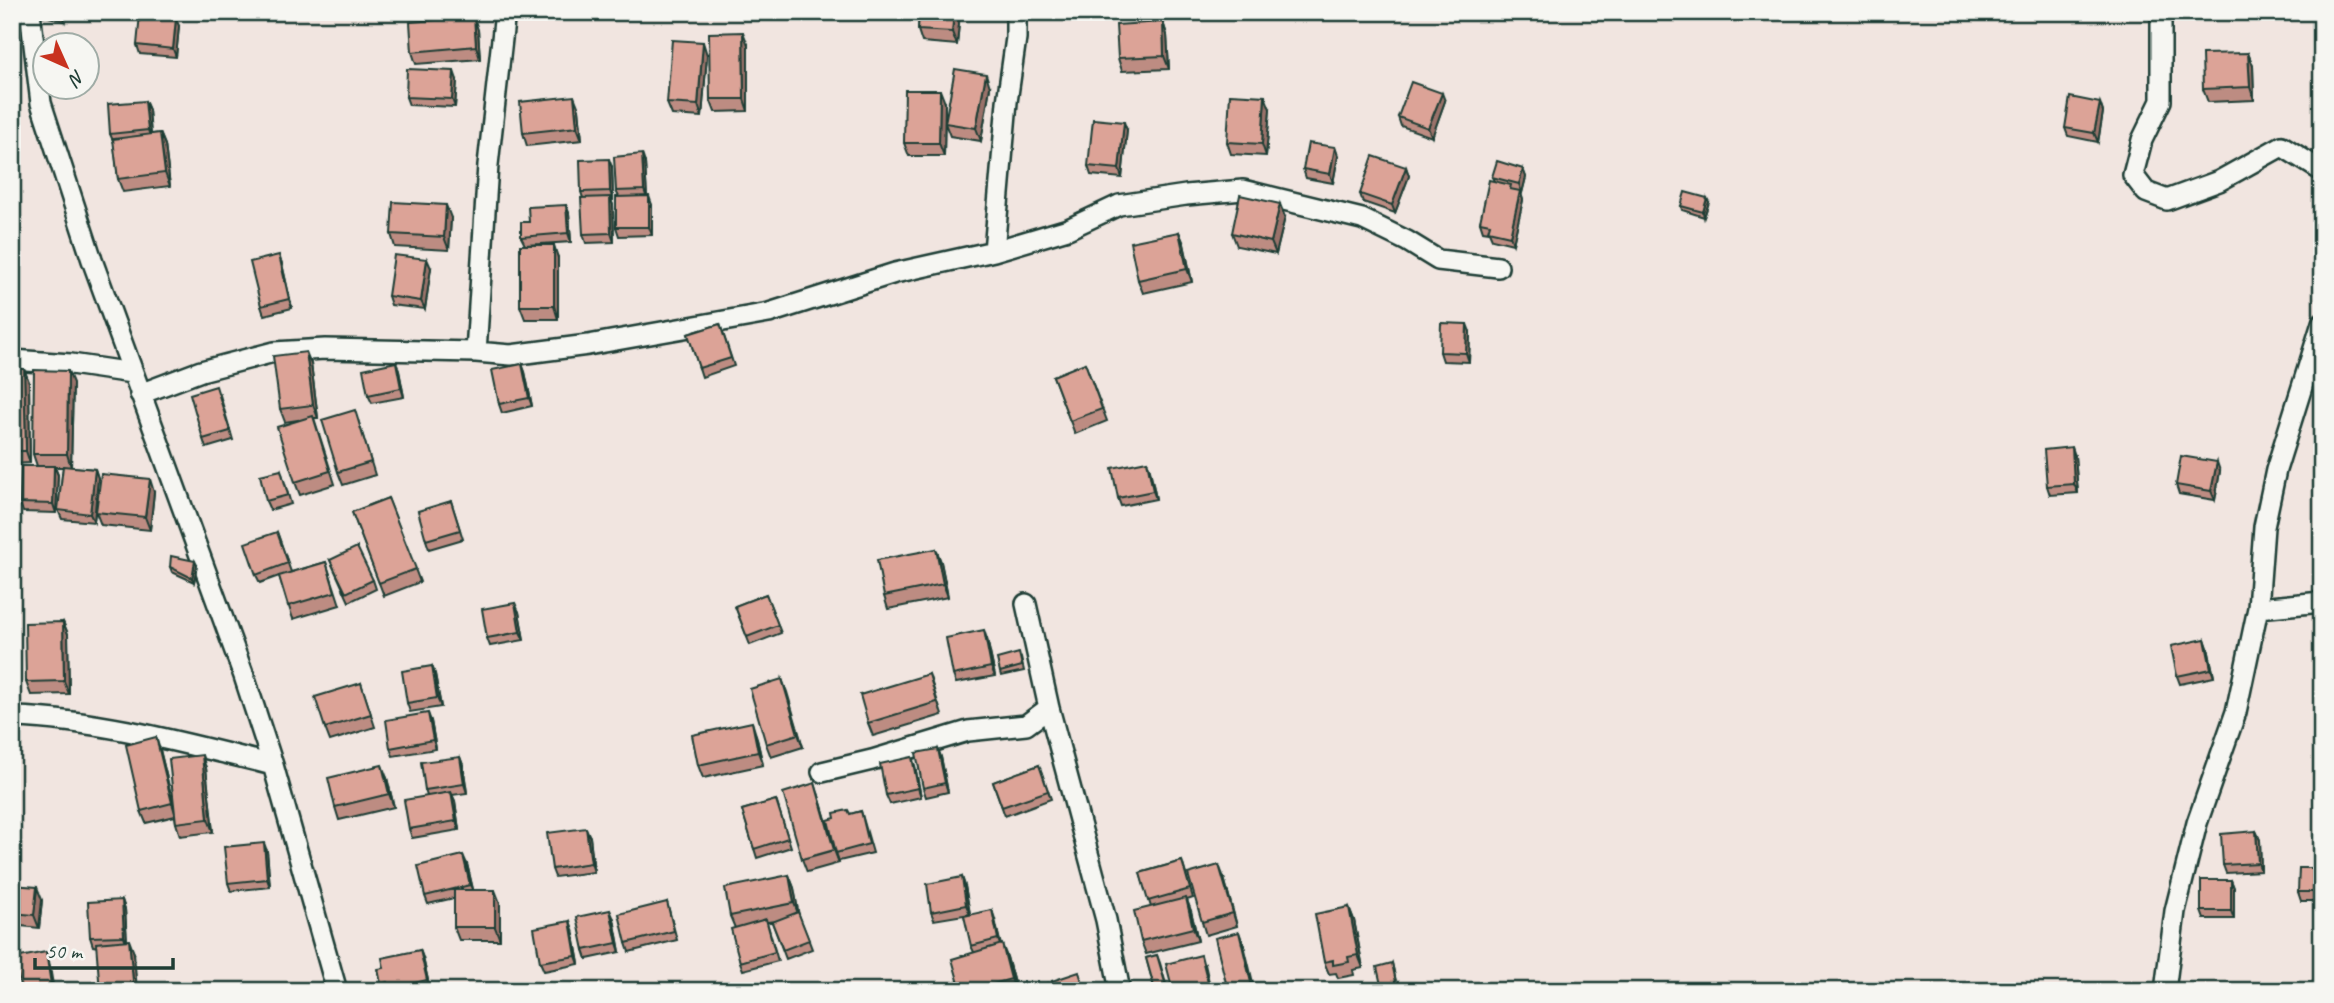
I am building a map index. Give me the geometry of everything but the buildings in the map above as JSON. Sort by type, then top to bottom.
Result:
[{"type":"street","points":[[30,12],[41,103],[132,373],[244,676],[273,765],[337,991]]},
{"type":"street","points":[[476,352],[488,165],[505,12]]},
{"type":"street","points":[[994,251],[1007,102],[1016,37],[1016,12]]},
{"type":"street","points":[[2161,12],[2161,101],[2142,140],[2133,175],[2146,192],[2167,200],[2219,181],[2283,146],[2322,172]]},
{"type":"street","points":[[140,394],[201,371],[274,352],[325,349],[511,355],[588,345],[769,313],[895,273],[994,251],[1068,229],[1119,205],[1186,195],[1243,190],[1362,219],[1438,260],[1498,267]]},
{"type":"street","points":[[2165,991],[2175,911],[2197,823],[2236,712],[2258,608],[2264,527],[2276,470],[2322,323]]},
{"type":"street","points":[[12,359],[132,373]]},
{"type":"street","points":[[2258,608],[2322,601]]},
{"type":"street","points":[[1026,604],[1049,708],[1106,920],[1120,991]]},
{"type":"street","points":[[822,772],[968,731],[1026,725],[1049,708]]},
{"type":"street","points":[[14,717],[61,719],[170,740],[273,765]]}]
